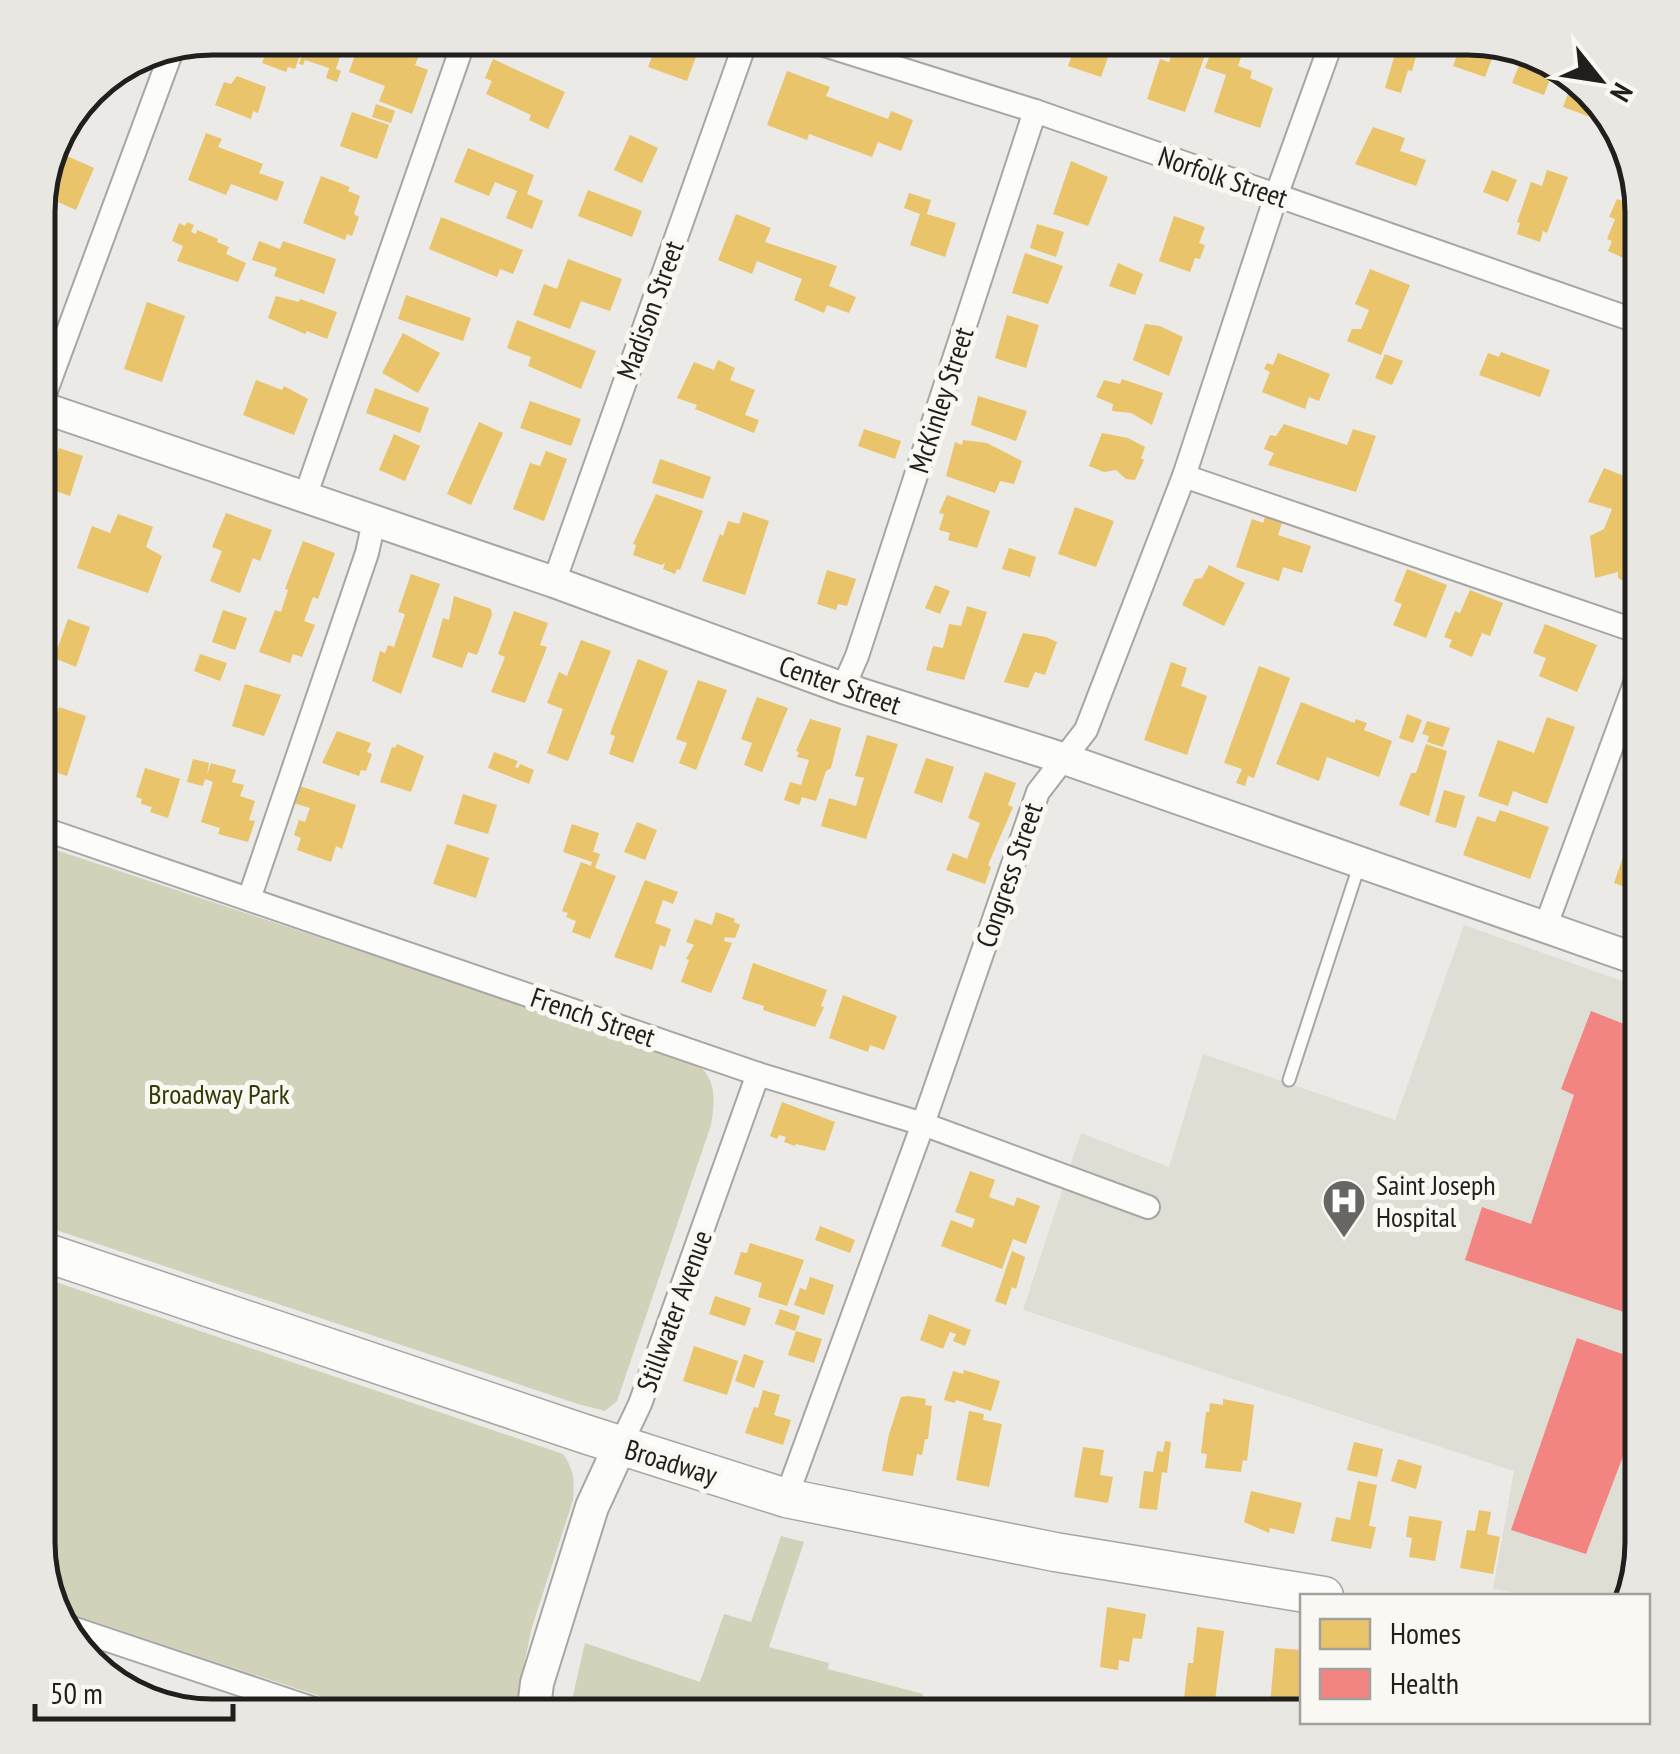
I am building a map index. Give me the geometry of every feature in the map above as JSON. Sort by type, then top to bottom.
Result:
[{"type":"main road","name":"Broadway","points":[[55,1256],[786,1498],[1055,1552],[1312,1594]]},
{"type":"main road","name":"Stillwater Avenue","points":[[535,1699],[592,1508],[620,1446]]},
{"type":"street","points":[[305,497],[459,55]]},
{"type":"street","name":"Madison Street","points":[[554,582],[741,55]]},
{"type":"street","name":"Norfolk Street","points":[[856,55],[1035,111],[1625,317]]},
{"type":"street","name":"Congress Street","points":[[786,1498],[923,1124],[1038,792],[1086,730],[1184,476],[1327,55]]},
{"type":"street","points":[[55,363],[168,61]]},
{"type":"street","name":"McKinley Street","points":[[843,688],[857,656],[1035,111]]},
{"type":"street","name":"Center Street","points":[[55,411],[554,582],[843,688],[1062,758],[1625,956]]},
{"type":"street","points":[[1184,476],[1625,627]]},
{"type":"street","points":[[249,899],[367,553],[374,521]]},
{"type":"street","points":[[1545,928],[1625,710]]},
{"type":"street","name":"French Street","points":[[55,834],[758,1074],[923,1124],[1148,1207]]},
{"type":"street","name":"Stillwater Avenue","points":[[620,1446],[640,1404],[758,1074]]},
{"type":"street","points":[[83,1632],[284,1699]]},
{"type":"lane","points":[[1289,1080],[1360,863]]},
{"type":"shaded area","name":"Saint Joseph Hospital","points":[[1464,925],[1625,982],[1625,1542],[1613,1594],[1522,1594],[1493,1589],[1514,1471],[1023,1310],[1081,1133],[1169,1167],[1203,1054],[1395,1120]]},
{"type":"green space","name":"Broadway Park","points":[[55,850],[697,1063],[704,1070],[713,1091],[711,1125],[617,1401],[605,1411],[55,1230]]},
{"type":"green space","points":[[55,1282],[563,1454],[573,1476],[573,1500],[532,1627],[517,1699],[328,1699],[74,1615],[58,1573],[55,1542]]},
{"type":"green space","points":[[781,1536],[804,1542],[769,1647],[829,1663],[828,1669],[923,1694],[922,1699],[572,1699],[585,1643],[700,1682],[724,1614],[751,1622]]},
{"type":"building: Homes","points":[[265,55],[300,55],[295,69],[288,67],[286,72],[262,63]]},
{"type":"building: Homes","points":[[302,55],[341,55],[336,69],[341,71],[337,82],[326,78],[329,68],[305,60],[303,65],[299,64]]},
{"type":"building: Homes","points":[[355,55],[419,55],[415,65],[428,70],[412,114],[379,101],[385,86],[349,72]]},
{"type":"building: Homes","points":[[653,55],[697,55],[687,81],[648,67]]},
{"type":"building: Homes","points":[[1072,55],[1109,55],[1101,77],[1068,66]]},
{"type":"building: Homes","points":[[1171,55],[1205,55],[1185,112],[1147,99],[1160,59],[1169,62]]},
{"type":"building: Homes","points":[[1210,55],[1242,55],[1238,66],[1252,71],[1250,78],[1273,88],[1260,128],[1214,112],[1226,75],[1205,68]]},
{"type":"building: Homes","points":[[1395,55],[1416,55],[1401,93],[1385,88]]},
{"type":"building: Homes","points":[[1457,55],[1492,57],[1485,77],[1453,66]]},
{"type":"building: Homes","points":[[493,59],[565,92],[548,129],[529,120],[531,115],[486,94],[492,81],[485,78]]},
{"type":"building: Homes","points":[[1519,64],[1550,79],[1544,95],[1512,83]]},
{"type":"building: Homes","points":[[787,71],[830,87],[826,96],[888,119],[891,111],[913,120],[901,151],[878,142],[872,157],[809,134],[807,140],[767,125]]},
{"type":"building: Homes","points":[[237,76],[266,87],[258,113],[253,111],[251,119],[215,105],[224,82],[231,84]]},
{"type":"building: Homes","points":[[376,104],[395,111],[391,123],[372,117]]},
{"type":"building: Homes","points":[[352,112],[389,125],[377,159],[340,146]]},
{"type":"building: Homes","points":[[1373,127],[1405,138],[1400,151],[1426,160],[1416,186],[1355,164]]},
{"type":"building: Homes","points":[[206,133],[222,139],[218,147],[263,164],[259,173],[284,182],[277,201],[231,184],[226,195],[188,180]]},
{"type":"building: Homes","points":[[630,135],[658,148],[642,183],[614,170]]},
{"type":"building: Homes","points":[[468,148],[534,175],[527,194],[543,201],[532,229],[506,218],[517,191],[495,182],[489,196],[454,182]]},
{"type":"building: Homes","points":[[67,156],[94,168],[76,210],[55,201]]},
{"type":"building: Homes","points":[[1071,161],[1108,177],[1088,226],[1053,214]]},
{"type":"building: Homes","points":[[1492,170],[1517,180],[1508,202],[1483,192]]},
{"type":"building: Homes","points":[[1547,170],[1568,177],[1540,242],[1517,234],[1517,222],[1531,182],[1542,186]]},
{"type":"building: Homes","points":[[321,176],[350,187],[348,191],[360,196],[354,214],[359,217],[352,236],[347,234],[345,240],[303,223]]},
{"type":"building: Homes","points":[[588,190],[642,211],[632,237],[578,216]]},
{"type":"building: Homes","points":[[909,193],[931,200],[927,214],[956,223],[945,257],[910,245],[920,214],[904,208]]},
{"type":"building: Homes","points":[[1617,199],[1624,201],[1625,259],[1608,251],[1612,241],[1607,239],[1615,219],[1609,217]]},
{"type":"building: Homes","points":[[736,214],[771,228],[765,242],[837,266],[829,286],[856,297],[849,313],[827,305],[824,313],[794,300],[802,279],[757,261],[752,274],[718,260]]},
{"type":"building: Homes","points":[[1174,216],[1205,227],[1199,243],[1205,245],[1190,272],[1159,261]]},
{"type":"building: Homes","points":[[441,217],[523,250],[513,274],[500,269],[497,277],[429,249]]},
{"type":"building: Homes","points":[[187,222],[194,225],[191,232],[196,234],[197,230],[218,239],[217,242],[229,247],[226,254],[246,263],[238,282],[177,261],[183,246],[172,241],[179,223],[185,226]]},
{"type":"building: Homes","points":[[1037,224],[1064,232],[1056,257],[1030,248]]},
{"type":"building: Homes","points":[[259,241],[280,249],[283,241],[336,259],[324,294],[274,276],[277,268],[252,260]]},
{"type":"building: Homes","points":[[1025,253],[1063,266],[1048,304],[1012,293]]},
{"type":"building: Homes","points":[[568,259],[622,279],[610,311],[581,301],[570,329],[533,315],[544,284],[557,289]]},
{"type":"building: Homes","points":[[1118,263],[1143,274],[1135,295],[1109,286]]},
{"type":"building: Homes","points":[[1370,269],[1410,285],[1381,355],[1347,341],[1352,329],[1361,329],[1369,310],[1355,304]]},
{"type":"building: Homes","points":[[406,295],[471,318],[463,341],[398,319]]},
{"type":"building: Homes","points":[[276,296],[299,302],[300,299],[337,312],[327,339],[268,318]]},
{"type":"building: Homes","points":[[147,302],[185,316],[162,382],[124,369]]},
{"type":"building: Homes","points":[[1007,315],[1039,325],[1026,368],[995,358]]},
{"type":"building: Homes","points":[[517,320],[596,351],[581,389],[528,366],[531,357],[507,348]]},
{"type":"building: Homes","points":[[1145,324],[1183,337],[1169,376],[1133,360]]},
{"type":"building: Homes","points":[[403,333],[440,353],[418,393],[382,373]]},
{"type":"building: Homes","points":[[1501,352],[1550,370],[1540,397],[1479,375],[1488,353],[1499,357]]},
{"type":"building: Homes","points":[[1278,353],[1330,374],[1319,401],[1309,397],[1305,409],[1262,392],[1270,372],[1264,369],[1267,363],[1273,365]]},
{"type":"building: Homes","points":[[1385,354],[1403,361],[1392,385],[1375,378]]},
{"type":"building: Homes","points":[[718,360],[735,368],[730,380],[755,390],[745,415],[759,420],[754,433],[677,398],[694,362],[714,370]]},
{"type":"building: Homes","points":[[1122,379],[1163,393],[1152,425],[1131,413],[1112,411],[1113,404],[1096,397],[1104,380],[1120,384]]},
{"type":"building: Homes","points":[[256,380],[282,390],[284,386],[308,399],[294,435],[243,415]]},
{"type":"building: Homes","points":[[375,388],[429,408],[420,433],[366,413]]},
{"type":"building: Homes","points":[[978,396],[1027,411],[1016,441],[971,425]]},
{"type":"building: Homes","points":[[530,401],[581,419],[571,446],[520,428]]},
{"type":"building: Homes","points":[[479,422],[503,433],[471,505],[447,494]]},
{"type":"building: Homes","points":[[1284,424],[1347,445],[1353,429],[1376,436],[1356,492],[1268,465],[1274,453],[1264,449],[1270,435],[1276,436]]},
{"type":"building: Homes","points":[[864,429],[901,441],[895,459],[858,446]]},
{"type":"building: Homes","points":[[1102,433],[1128,438],[1145,447],[1135,480],[1126,479],[1116,470],[1104,472],[1089,466]]},
{"type":"building: Homes","points":[[394,434],[420,446],[405,481],[379,470]]},
{"type":"building: Homes","points":[[963,440],[987,443],[1022,461],[1014,484],[1000,481],[995,493],[946,476],[955,442],[962,445]]},
{"type":"building: Homes","points":[[59,448],[83,456],[70,496],[55,491]]},
{"type":"building: Homes","points":[[546,451],[567,459],[544,521],[513,509],[530,463],[540,466]]},
{"type":"building: Homes","points":[[660,459],[711,477],[703,499],[652,483]]},
{"type":"building: Homes","points":[[1604,468],[1625,476],[1625,582],[1618,578],[1618,572],[1595,578],[1590,536],[1604,529],[1612,509],[1588,502]]},
{"type":"building: Homes","points":[[656,494],[703,511],[675,574],[663,569],[665,563],[633,555],[633,544]]},
{"type":"building: Homes","points":[[947,495],[990,511],[977,548],[948,540],[950,533],[939,530],[944,514],[939,513]]},
{"type":"building: Homes","points":[[1075,507],[1114,521],[1096,567],[1058,554]]},
{"type":"building: Homes","points":[[743,512],[769,521],[745,595],[702,581],[720,534],[723,536],[728,521],[739,524]]},
{"type":"building: Homes","points":[[226,513],[272,530],[260,561],[253,558],[240,593],[210,581],[222,551],[212,547]]},
{"type":"building: Homes","points":[[118,514],[153,527],[146,547],[162,556],[148,593],[77,568],[92,526],[110,533]]},
{"type":"building: Homes","points":[[1266,514],[1283,520],[1278,535],[1311,546],[1302,573],[1283,567],[1279,581],[1236,567],[1252,519],[1263,523]]},
{"type":"building: Homes","points":[[303,541],[335,553],[318,599],[313,597],[304,621],[315,625],[302,657],[293,654],[290,663],[259,652],[275,610],[281,612]]},
{"type":"building: Homes","points":[[1009,548],[1036,557],[1030,577],[1002,569]]},
{"type":"building: Homes","points":[[1209,565],[1245,583],[1224,626],[1182,605],[1195,579],[1202,578]]},
{"type":"building: Homes","points":[[1407,569],[1447,585],[1426,638],[1393,625],[1402,604],[1394,601]]},
{"type":"building: Homes","points":[[827,570],[856,579],[847,606],[838,604],[836,610],[817,604]]},
{"type":"building: Homes","points":[[411,574],[440,584],[401,694],[372,681],[380,651],[385,653],[388,645],[394,647],[405,614],[398,612]]},
{"type":"building: Homes","points":[[935,585],[950,591],[940,614],[925,608]]},
{"type":"building: Homes","points":[[1470,590],[1503,603],[1490,636],[1482,633],[1472,657],[1449,647],[1452,640],[1444,637]]},
{"type":"building: Homes","points":[[454,596],[491,609],[492,615],[477,655],[468,652],[462,668],[432,657],[443,618],[449,620]]},
{"type":"building: Homes","points":[[967,606],[987,612],[964,680],[926,670],[933,646],[943,648],[949,624],[961,626]]},
{"type":"building: Homes","points":[[223,610],[247,618],[235,650],[212,642]]},
{"type":"building: Homes","points":[[514,611],[548,623],[540,645],[547,647],[525,703],[491,692],[505,657],[498,654]]},
{"type":"building: Homes","points":[[68,619],[90,627],[76,667],[55,655]]},
{"type":"building: Homes","points":[[1545,624],[1597,645],[1577,692],[1539,676],[1546,658],[1533,653]]},
{"type":"building: Homes","points":[[1023,633],[1057,642],[1045,675],[1035,672],[1028,688],[1004,682]]},
{"type":"building: Homes","points":[[581,640],[611,651],[568,761],[547,753],[563,709],[547,703],[559,672],[567,676]]},
{"type":"building: Homes","points":[[200,654],[227,663],[220,681],[194,671]]},
{"type":"building: Homes","points":[[638,659],[668,671],[633,763],[609,754],[615,736],[610,734]]},
{"type":"building: Homes","points":[[1171,662],[1187,668],[1181,686],[1207,696],[1187,755],[1144,740]]},
{"type":"building: Homes","points":[[1259,666],[1290,678],[1254,778],[1248,776],[1245,786],[1236,783],[1242,769],[1224,763]]},
{"type":"building: Homes","points":[[698,680],[727,690],[696,770],[679,763],[687,743],[676,739]]},
{"type":"building: Homes","points":[[245,684],[281,695],[264,736],[232,726]]},
{"type":"building: Homes","points":[[757,697],[788,708],[762,772],[744,765],[752,743],[741,739]]},
{"type":"building: Homes","points":[[1301,702],[1354,723],[1356,719],[1367,723],[1364,730],[1392,741],[1379,777],[1327,757],[1319,781],[1276,764]]},
{"type":"building: Homes","points":[[59,707],[86,716],[67,776],[55,772],[55,718]]},
{"type":"building: Homes","points":[[1407,714],[1422,720],[1413,743],[1399,738]]},
{"type":"building: Homes","points":[[1547,717],[1575,727],[1547,804],[1513,791],[1508,806],[1478,796],[1498,740],[1534,753]]},
{"type":"building: Homes","points":[[810,719],[841,728],[831,768],[826,771],[816,801],[802,797],[799,805],[784,800],[790,782],[801,785],[809,760],[797,757],[796,751]]},
{"type":"building: Homes","points":[[1427,721],[1450,728],[1443,747],[1427,742],[1429,736],[1422,734]]},
{"type":"building: Homes","points":[[337,731],[371,743],[366,771],[361,770],[359,776],[322,763]]},
{"type":"building: Homes","points":[[867,735],[898,744],[866,839],[821,826],[829,798],[856,806],[864,778],[855,776]]},
{"type":"building: Homes","points":[[397,744],[424,756],[411,792],[380,782],[392,747]]},
{"type":"building: Homes","points":[[1426,744],[1447,751],[1429,816],[1399,805]]},
{"type":"building: Homes","points":[[494,752],[518,761],[515,767],[520,764],[534,770],[529,784],[488,768]]},
{"type":"building: Homes","points":[[926,758],[954,767],[942,803],[914,793]]},
{"type":"building: Homes","points":[[193,759],[209,763],[207,774],[211,763],[236,770],[232,782],[244,785],[240,796],[255,801],[249,820],[255,821],[248,842],[218,834],[220,828],[201,822],[213,782],[205,779],[203,786],[187,782]]},
{"type":"building: Homes","points":[[145,768],[180,779],[168,818],[150,812],[152,807],[141,804],[142,799],[136,797]]},
{"type":"building: Homes","points":[[985,772],[1016,783],[1008,805],[1013,807],[988,865],[991,867],[985,884],[946,870],[953,853],[967,859],[980,823],[968,818]]},
{"type":"building: Homes","points":[[300,786],[356,805],[342,849],[336,846],[331,862],[297,850],[301,838],[294,835],[299,820],[305,822],[310,808],[294,803]]},
{"type":"building: Homes","points":[[1444,790],[1465,796],[1456,828],[1435,822]]},
{"type":"building: Homes","points":[[463,794],[497,805],[488,834],[454,824]]},
{"type":"building: Homes","points":[[1500,810],[1549,827],[1530,879],[1463,855],[1477,816],[1495,822]]},
{"type":"building: Homes","points":[[637,822],[657,830],[645,860],[624,852]]},
{"type":"building: Homes","points":[[572,824],[599,833],[593,852],[600,854],[595,868],[616,876],[590,939],[572,932],[576,921],[562,911],[581,862],[591,866],[592,862],[563,852]]},
{"type":"building: Homes","points":[[447,844],[489,858],[476,898],[433,884]]},
{"type":"building: Homes","points":[[1625,851],[1625,887],[1614,883]]},
{"type":"building: Homes","points":[[645,880],[678,892],[673,904],[663,900],[655,923],[671,929],[665,947],[660,945],[652,970],[614,957]]},
{"type":"building: Homes","points":[[716,912],[740,925],[735,938],[725,937],[724,941],[732,943],[711,993],[681,982],[694,945],[686,942],[695,919],[712,925]]},
{"type":"building: Homes","points":[[753,963],[827,990],[815,1027],[742,999]]},
{"type":"building: Homes","points":[[843,995],[897,1016],[884,1050],[870,1045],[868,1052],[829,1038]]},
{"type":"building: Homes","points":[[782,1102],[835,1122],[825,1151],[795,1146],[779,1135],[777,1139],[770,1136]]},
{"type":"building: Homes","points":[[970,1171],[995,1180],[989,1197],[1014,1206],[1017,1197],[1040,1206],[1026,1244],[1013,1239],[1002,1269],[941,1246],[951,1220],[972,1228],[975,1219],[955,1212]]},
{"type":"building: Homes","points":[[820,1226],[855,1240],[850,1253],[815,1240]]},
{"type":"building: Homes","points":[[750,1243],[804,1260],[787,1306],[758,1297],[762,1283],[734,1274],[741,1252],[747,1253]]},
{"type":"building: Homes","points":[[1012,1251],[1025,1257],[1016,1289],[1012,1287],[1006,1305],[995,1301]]},
{"type":"building: Homes","points":[[810,1277],[834,1285],[824,1315],[794,1305],[800,1288],[806,1290]]},
{"type":"building: Homes","points":[[715,1296],[751,1308],[745,1326],[709,1314]]},
{"type":"building: Homes","points":[[780,1309],[800,1316],[795,1331],[775,1324]]},
{"type":"building: Homes","points":[[929,1314],[971,1330],[965,1346],[953,1341],[956,1334],[950,1332],[943,1349],[920,1340]]},
{"type":"building: Homes","points":[[796,1331],[822,1339],[814,1363],[788,1355]]},
{"type":"building: Homes","points":[[694,1346],[738,1361],[727,1395],[683,1381]]},
{"type":"building: Homes","points":[[744,1354],[764,1361],[754,1388],[735,1381]]},
{"type":"building: Homes","points":[[964,1370],[1000,1381],[991,1411],[944,1400],[953,1371],[963,1374]]},
{"type":"building: Homes","points":[[763,1390],[780,1395],[774,1415],[791,1420],[783,1445],[745,1433]]},
{"type":"building: Homes","points":[[901,1397],[926,1399],[925,1405],[932,1406],[928,1439],[922,1455],[917,1454],[913,1476],[882,1471]]},
{"type":"building: Homes","points":[[1223,1399],[1254,1405],[1247,1461],[1243,1460],[1241,1472],[1205,1468],[1207,1454],[1201,1453],[1206,1412],[1210,1403],[1223,1405]]},
{"type":"building: Homes","points":[[969,1411],[984,1414],[983,1420],[1002,1424],[989,1487],[956,1480]]},
{"type":"building: Homes","points":[[1165,1441],[1171,1442],[1157,1510],[1139,1508],[1144,1471],[1153,1472],[1157,1451],[1163,1452]]},
{"type":"building: Homes","points":[[1354,1442],[1383,1449],[1377,1477],[1347,1470]]},
{"type":"building: Homes","points":[[1083,1447],[1104,1450],[1100,1475],[1113,1477],[1108,1503],[1074,1497]]},
{"type":"building: Homes","points":[[1398,1459],[1422,1466],[1416,1489],[1391,1481]]},
{"type":"building: Homes","points":[[1358,1481],[1377,1485],[1369,1526],[1376,1527],[1371,1549],[1331,1541],[1336,1517],[1350,1520]]},
{"type":"building: Homes","points":[[1251,1491],[1302,1503],[1294,1534],[1270,1528],[1269,1533],[1244,1522]]},
{"type":"building: Homes","points":[[1479,1510],[1491,1512],[1487,1534],[1500,1537],[1493,1574],[1460,1568],[1467,1530],[1475,1531]]},
{"type":"building: Homes","points":[[1409,1516],[1442,1521],[1435,1561],[1409,1557]]},
{"type":"building: Homes","points":[[1107,1607],[1146,1614],[1142,1639],[1133,1638],[1129,1662],[1119,1660],[1118,1670],[1100,1667]]},
{"type":"building: Homes","points":[[1197,1627],[1224,1631],[1215,1699],[1184,1699],[1188,1663],[1193,1663]]},
{"type":"building: Homes","points":[[1275,1648],[1300,1650],[1300,1699],[1270,1699]]},
{"type":"building: Health","points":[[1591,1011],[1625,1024],[1625,1312],[1465,1260],[1482,1207],[1531,1224],[1574,1095],[1561,1089]]},
{"type":"building: Health","points":[[1577,1338],[1625,1355],[1625,1451],[1586,1554],[1511,1530]]},
{"type":"place","name":"Saint Joseph Hospital","points":[[1344,1239]]}]
